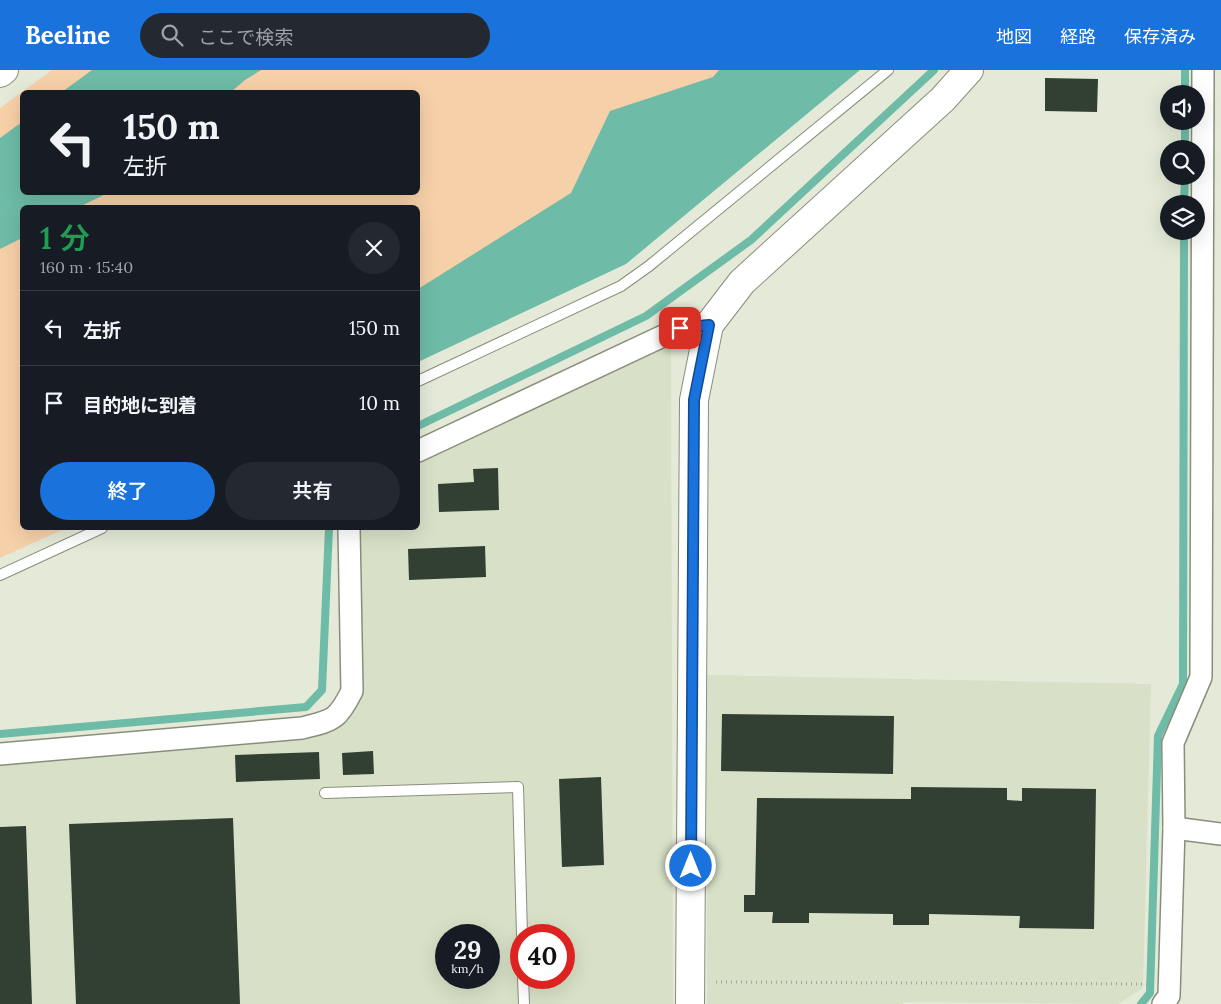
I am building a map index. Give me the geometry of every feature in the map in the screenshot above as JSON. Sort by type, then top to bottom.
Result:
[{"type":"street","points":[[0,73],[4,70]]},
{"type":"street","points":[[690,993],[694,400],[709,325],[742,282],[943,100],[969,70]]},
{"type":"street","points":[[1163,1004],[1169,996],[1174,828],[1173,743],[1200,677],[1203,70]]},
{"type":"street","points":[[420,450],[680,328],[709,325]]},
{"type":"street","points":[[0,754],[302,728],[329,721],[342,712],[352,691],[349,530]]},
{"type":"street","points":[[1174,828],[1221,834]]},
{"type":"lane","points":[[420,380],[621,286],[650,266],[888,70]]},
{"type":"lane","points":[[0,575],[98,530]]},
{"type":"lane","points":[[325,793],[518,787],[522,924]]},
{"type":"lane","points":[[523,989],[524,1004]]},
{"type":"path","points":[[690,993],[1143,984]]},
{"type":"shaded area","points":[[52,70],[138,70],[125,90],[25,90]]},
{"type":"shaded area","points":[[191,70],[794,70],[420,324],[420,205],[33,205],[51,195],[420,195],[420,90],[174,90]]},
{"type":"shaded area","points":[[20,93],[20,174],[0,185],[0,108]]},
{"type":"shaded area","points":[[20,210],[20,530],[62,530],[0,558],[0,220]]},
{"type":"shaded area","points":[[671,345],[673,1004],[0,1004],[0,763],[338,726],[358,706],[358,530],[420,530],[420,462]]},
{"type":"shaded area","points":[[707,675],[1151,684],[1143,988],[1118,1004],[903,1002],[903,1004],[707,1004]]},
{"type":"water","points":[[92,70],[261,70],[233,90],[65,90]]},
{"type":"water","points":[[719,70],[860,70],[626,264],[420,361],[420,288],[571,193],[610,111],[713,77]]},
{"type":"water","points":[[20,123],[20,195],[104,195],[83,205],[20,205],[20,239],[0,249],[0,138]]},
{"type":"building","points":[[1045,78],[1098,79],[1097,112],[1045,111]]},
{"type":"building","points":[[498,468],[499,510],[439,512],[438,484],[474,482],[473,469]]},
{"type":"building","points":[[485,546],[486,577],[409,580],[408,549]]},
{"type":"building","points":[[722,714],[894,716],[893,774],[721,771]]},
{"type":"building","points":[[373,751],[374,774],[343,775],[342,753]]},
{"type":"building","points":[[319,752],[320,779],[236,782],[235,755]]},
{"type":"building","points":[[601,777],[604,865],[562,867],[559,779]]},
{"type":"building","points":[[911,787],[1007,788],[1007,800],[1022,801],[1022,788],[1096,789],[1094,929],[1019,928],[1020,916],[929,914],[929,925],[893,925],[893,914],[809,913],[809,923],[772,923],[773,912],[744,912],[744,895],[755,895],[757,798],[911,799]]},
{"type":"building","points":[[233,818],[240,1004],[76,1004],[69,824]]},
{"type":"building","points":[[26,826],[32,1004],[0,1004],[0,827]]},
{"type":"waterway","points":[[420,425],[646,316],[751,240],[934,70]]},
{"type":"waterway","points":[[1185,70],[1185,85]]},
{"type":"waterway","points":[[1185,130],[1185,140]]},
{"type":"waterway","points":[[1184,195],[1185,185]]},
{"type":"waterway","points":[[1141,1004],[1150,993],[1158,736],[1183,684],[1184,240]]},
{"type":"waterway","points":[[0,734],[306,707],[322,690],[329,530]]},
{"type":"route","points":[[680,328],[709,325],[694,400],[691,866]]}]
